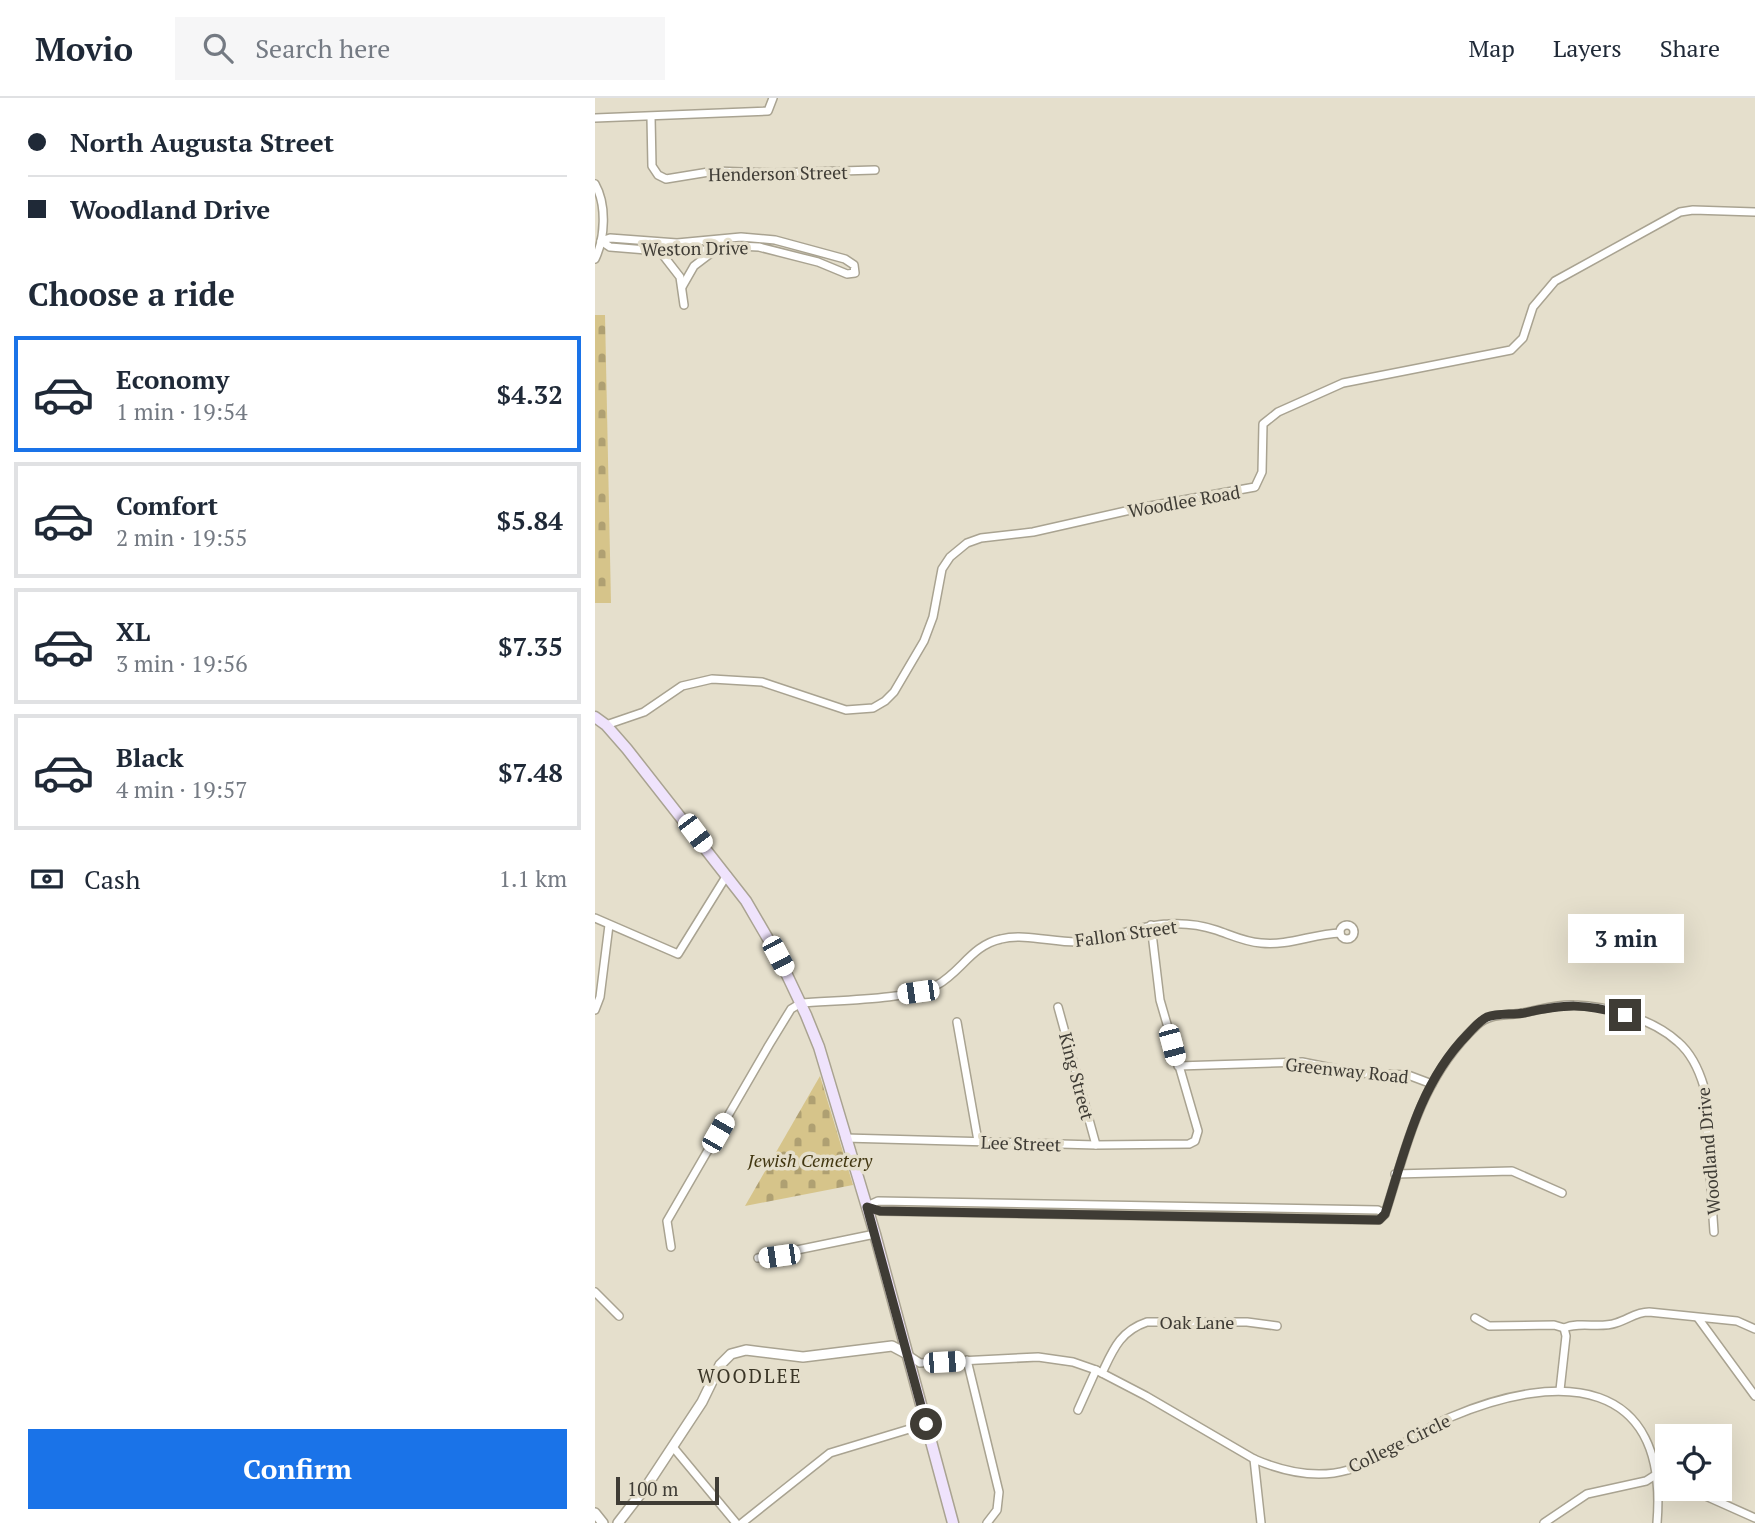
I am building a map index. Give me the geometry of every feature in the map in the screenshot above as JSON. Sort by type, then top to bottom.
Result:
[{"type":"main road","points":[[595,717],[606,725],[727,875],[762,927],[801,1003],[819,1047],[875,1234],[953,1523]]},
{"type":"street","points":[[595,118],[768,111],[773,98]]},
{"type":"street","name":"Henderson Street","points":[[652,117],[652,164],[658,175],[666,179],[715,172],[875,170]]},
{"type":"street","points":[[595,184],[602,203],[601,241],[595,259]]},
{"type":"street","name":"Woodlee Road","points":[[606,725],[644,712],[682,687],[712,678],[762,682],[846,710],[867,710],[881,705],[894,692],[924,641],[933,617],[939,577],[945,564],[967,543],[981,538],[1033,532],[1125,511],[1255,487],[1262,472],[1263,424],[1278,412],[1343,383],[1511,350],[1522,341],[1530,314],[1543,293],[1572,270],[1680,212],[1755,212]]},
{"type":"street","name":"Weston Drive","points":[[731,237],[764,238],[845,259],[852,262],[855,270],[850,275],[818,262],[769,248],[751,246],[659,251],[610,247],[601,241],[610,238],[693,243],[731,237]]},
{"type":"street","points":[[659,242],[659,251],[676,270],[684,306]]},
{"type":"street","points":[[681,288],[694,266],[719,248]]},
{"type":"street","points":[[595,918],[678,954],[727,875]]},
{"type":"street","points":[[595,1010],[600,997],[609,925]]},
{"type":"street","points":[[1151,925],[1157,985],[1178,1066]]},
{"type":"street","name":"Fallon Street","points":[[801,1003],[924,991],[945,980],[975,951],[1002,939],[1090,941],[1151,925],[1195,925],[1246,941],[1266,944],[1340,933]]},
{"type":"street","points":[[671,1247],[667,1221],[791,1009],[801,1003]]},
{"type":"street","name":"Woodland Drive","points":[[867,1207],[880,1211],[1379,1220],[1385,1214],[1406,1142],[1431,1084],[1444,1061],[1460,1042],[1488,1017],[1574,1004],[1639,1020],[1678,1041],[1690,1055],[1699,1070],[1704,1087],[1714,1232]]},
{"type":"street","name":"King Street","points":[[1058,1007],[1096,1145]]},
{"type":"street","points":[[957,1022],[978,1142]]},
{"type":"street","name":"Greenway Road","points":[[1178,1066],[1302,1062],[1357,1073],[1408,1075],[1431,1084]]},
{"type":"street","name":"Lee Street","points":[[845,1138],[1096,1145],[1189,1143],[1196,1140],[1198,1131],[1178,1066]]},
{"type":"street","points":[[1395,1174],[1512,1171],[1562,1193]]},
{"type":"street","points":[[758,1258],[875,1234]]},
{"type":"street","points":[[595,1292],[619,1316]]},
{"type":"street","points":[[1475,1318],[1489,1326],[1554,1325],[1564,1328],[1575,1324],[1614,1324],[1642,1312],[1737,1321],[1755,1329]]},
{"type":"street","points":[[1698,1318],[1755,1396]]},
{"type":"street","name":"Oak Lane","points":[[1077,1410],[1122,1337],[1131,1329],[1147,1322],[1247,1322],[1276,1326]]},
{"type":"street","points":[[1560,1390],[1566,1336],[1564,1328]]},
{"type":"street","points":[[618,1523],[673,1447],[702,1402],[720,1365],[734,1352],[746,1350],[803,1357],[892,1346],[907,1354]]},
{"type":"street","name":"College Circle","points":[[907,1354],[920,1363],[1045,1357],[1073,1362],[1099,1372],[1254,1459],[1272,1467],[1298,1472],[1347,1471],[1449,1417],[1492,1402],[1540,1390],[1591,1393],[1627,1412],[1646,1440],[1655,1468]]},
{"type":"street","points":[[967,1360],[1000,1496],[997,1510],[987,1523]]},
{"type":"street","points":[[742,1523],[832,1452],[926,1424]]},
{"type":"street","points":[[673,1447],[736,1523]]},
{"type":"street","points":[[1254,1459],[1261,1523]]},
{"type":"street","points":[[1544,1523],[1587,1494],[1646,1481],[1655,1475]]},
{"type":"street","name":"College Circle","points":[[1657,1501],[1657,1523]]},
{"type":"street","points":[[1717,1501],[1755,1518]]},
{"type":"street","points":[[595,1513],[603,1523]]},
{"type":"green space","points":[[595,315],[605,315],[611,603],[595,603]]},
{"type":"green space","name":"Jewish Cemetery","points":[[820,1076],[853,1185],[745,1206]]},
{"type":"district","name":"WOODLEE","points":[[750,1375]]},
{"type":"route","points":[[926,1424],[867,1207],[880,1211],[1379,1220],[1385,1214],[1406,1142],[1437,1072],[1460,1042],[1480,1022],[1498,1015],[1574,1004],[1625,1015]]}]
